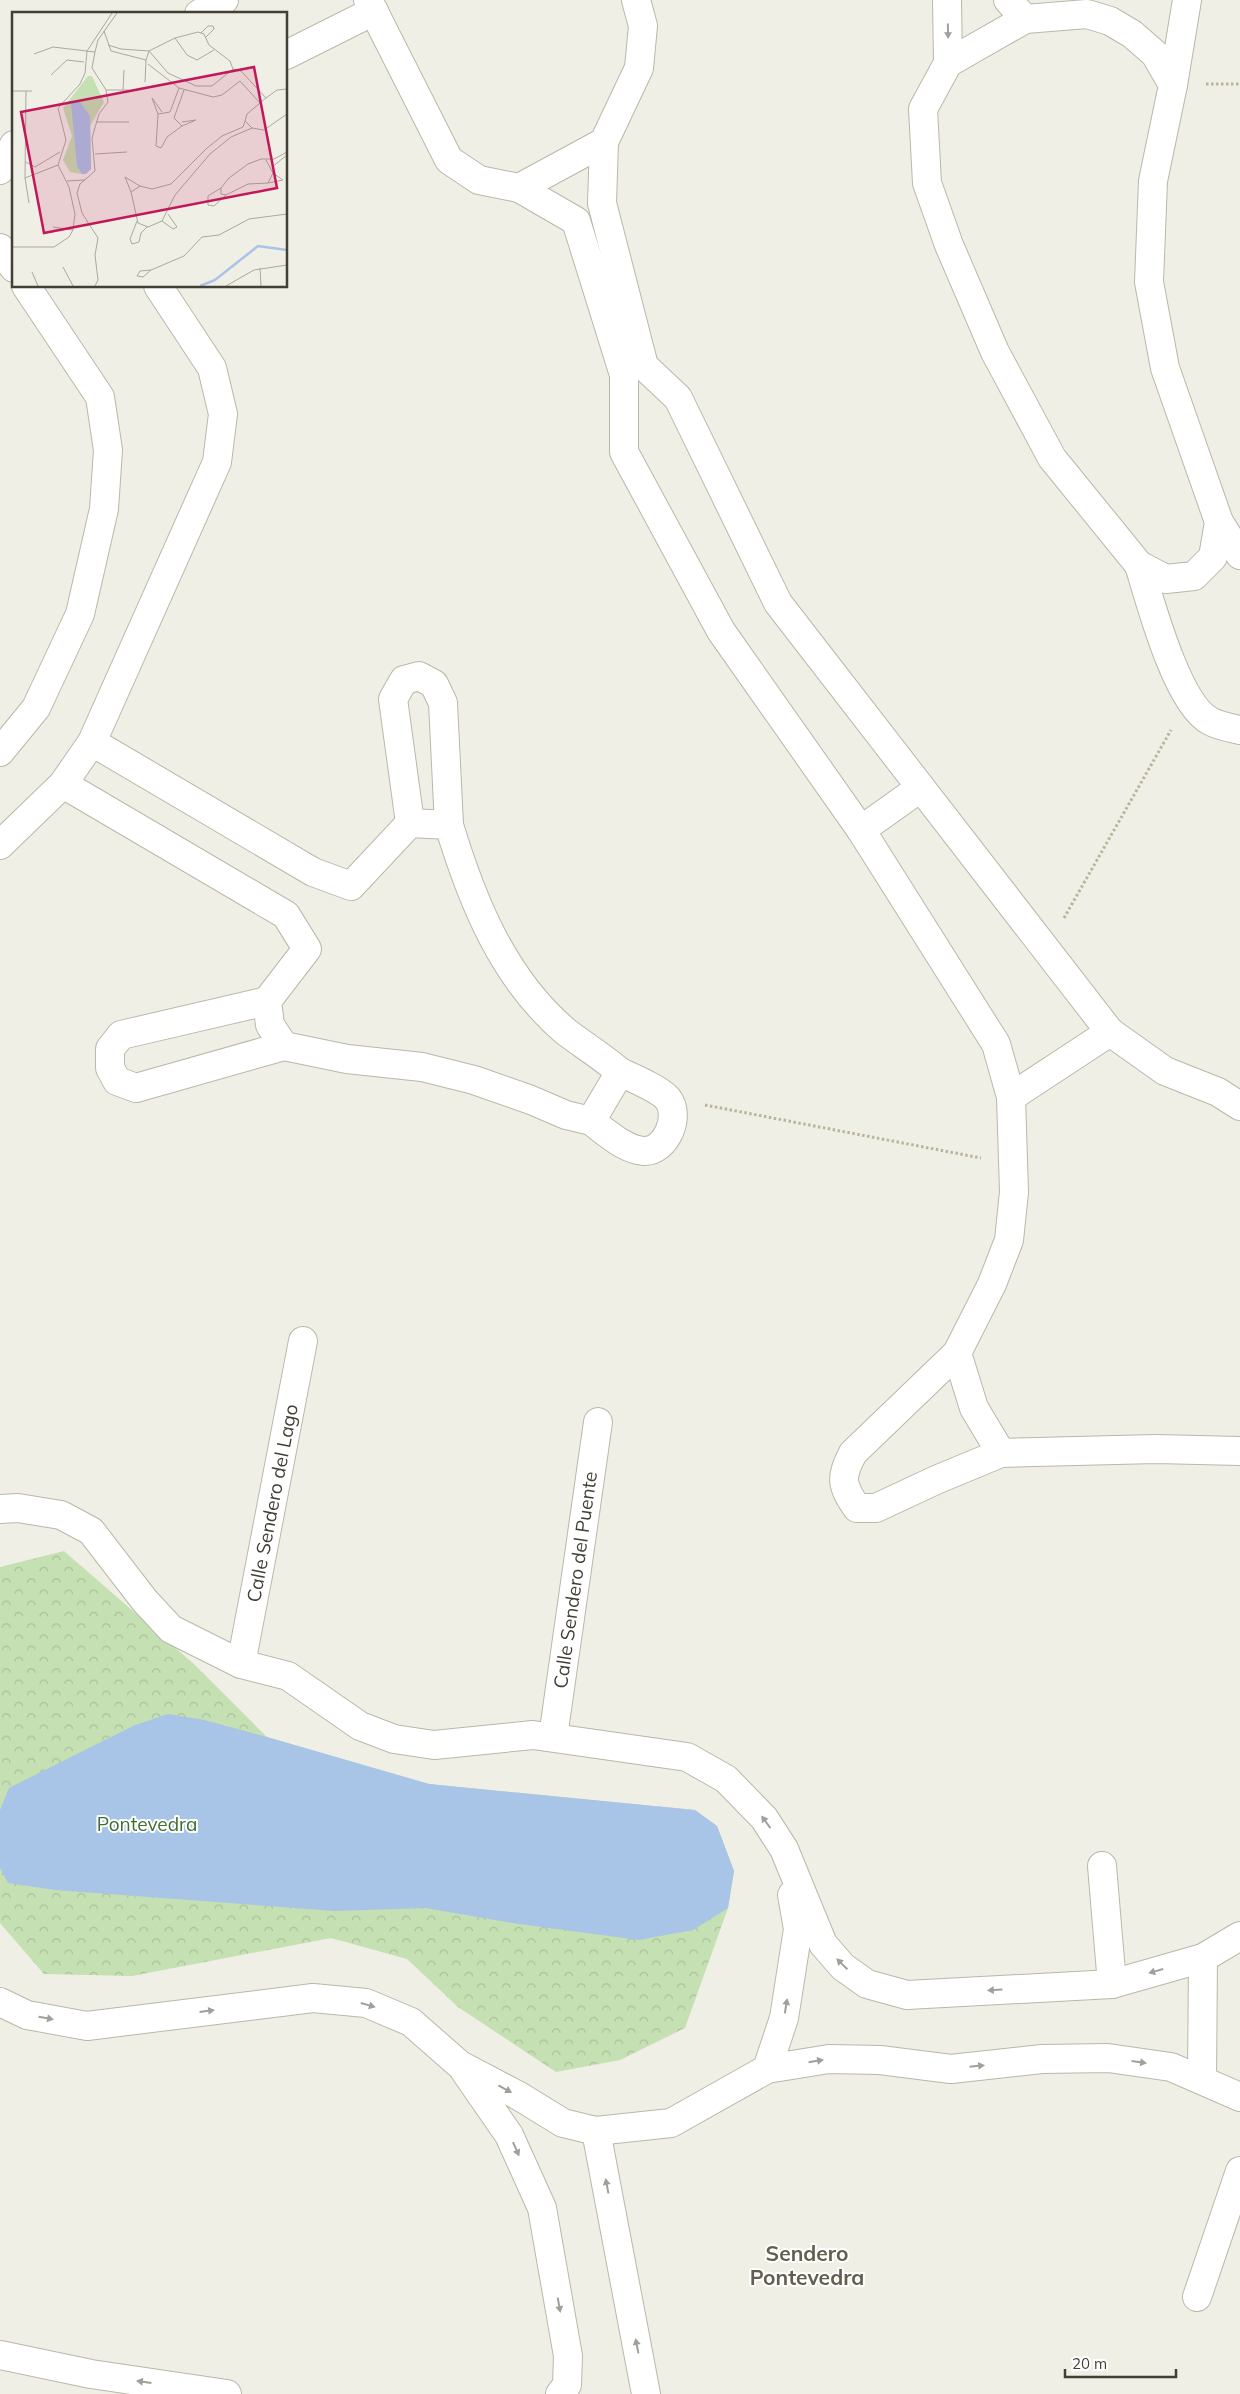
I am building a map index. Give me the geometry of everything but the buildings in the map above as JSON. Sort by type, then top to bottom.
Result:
[{"type":"street","points":[[203,12],[224,0]]},
{"type":"street","points":[[636,0],[643,26],[639,68],[604,142],[602,203],[644,366],[678,398],[778,603],[1110,1032],[1165,1071],[1218,1092],[1240,1106]]},
{"type":"street","points":[[948,0],[948,63]]},
{"type":"street","points":[[1187,0],[1153,182],[1149,282],[1165,368],[1219,522],[1240,555]]},
{"type":"street","points":[[288,54],[371,5],[449,160],[478,180],[519,188],[576,220],[624,375],[624,452],[720,631],[861,830],[996,1044],[1011,1097],[1014,1192],[1009,1240],[992,1284],[956,1354],[853,1453],[844,1470],[846,1492],[857,1508],[876,1508],[1001,1453],[1156,1449],[1240,1451]]},
{"type":"street","points":[[1172,85],[1156,54],[1132,34],[1091,7],[1017,9],[948,63],[923,109],[927,183],[949,246],[995,352],[1052,458],[1138,565],[1165,649],[1188,699],[1209,721],[1240,730]]},
{"type":"street","points":[[519,188],[604,142]]},
{"type":"street","points":[[0,170],[12,149]]},
{"type":"street","points":[[0,248],[12,265]]},
{"type":"street","points":[[0,752],[36,708],[80,614],[104,509],[108,450],[100,397],[27,288]]},
{"type":"street","points":[[0,845],[63,784],[92,742],[217,462],[223,414],[212,368],[159,288]]},
{"type":"street","points":[[1138,565],[1166,580],[1194,576],[1213,557],[1219,522]]},
{"type":"street","points":[[63,784],[286,915],[307,949],[267,1000],[122,1035],[110,1049],[110,1068],[117,1081],[136,1088],[284,1046],[347,1059],[430,1069],[474,1080],[531,1100],[566,1115],[591,1121],[632,1149],[646,1151],[660,1146],[668,1134],[673,1116],[667,1098],[620,1072],[565,1031],[527,992],[492,939],[462,866],[449,824],[443,703],[434,684],[419,676],[404,680],[393,699],[410,823]]},
{"type":"street","points":[[92,742],[313,872],[351,886],[410,823],[449,824]]},
{"type":"street","points":[[861,830],[920,788]]},
{"type":"street","points":[[267,1000],[270,1025],[284,1046]]},
{"type":"street","points":[[1011,1097],[1110,1032]]},
{"type":"street","points":[[591,1121],[620,1072]]},
{"type":"street","name":"Calle Sendero del Lago","points":[[241,1664],[303,1341]]},
{"type":"street","points":[[956,1354],[974,1408],[1001,1453]]},
{"type":"street","name":"Calle Sendero del Puente","points":[[553,1737],[598,1422]]},
{"type":"street","points":[[0,1509],[18,1508],[61,1515],[91,1531],[145,1601],[171,1629],[241,1664],[288,1676],[360,1726],[394,1739],[434,1745],[534,1734],[687,1757],[726,1779],[764,1818],[784,1849],[823,1944],[843,1966],[867,1984],[907,1996],[1112,1984],[1203,1958],[1240,1936]]},
{"type":"street","points":[[768,2069],[784,2018],[798,1930],[784,1849]]},
{"type":"street","points":[[1102,1866],[1112,1984]]},
{"type":"street","points":[[1202,2079],[1203,1958]]},
{"type":"street","points":[[0,2002],[27,2015],[87,2026],[313,1998],[366,2003],[411,2022],[460,2065],[510,2135],[542,2208],[568,2356],[566,2385],[560,2394]]},
{"type":"street","points":[[460,2065],[519,2096],[563,2123],[596,2131],[671,2123],[768,2069],[829,2059],[880,2060],[951,2069],[1042,2059],[1108,2058],[1171,2067],[1240,2097]]},
{"type":"street","points":[[596,2131],[646,2394]]},
{"type":"street","points":[[1197,2297],[1240,2171]]},
{"type":"street","points":[[0,2355],[91,2374],[227,2394]]},
{"type":"path","points":[[1046,949],[1188,699]]},
{"type":"path","points":[[667,1098],[1013,1164]]},
{"type":"green space","name":"Pontevedra","points":[[64,1551],[195,1665],[267,1737],[429,1784],[695,1810],[717,1826],[734,1871],[728,1908],[685,2028],[620,2060],[556,2072],[458,2007],[407,1959],[331,1938],[132,1976],[44,1974],[0,1923],[0,1567]]},
{"type":"water","points":[[168,1714],[204,1720],[429,1784],[695,1810],[717,1826],[734,1871],[728,1908],[693,1930],[639,1940],[519,1924],[425,1908],[335,1911],[55,1890],[8,1883],[0,1868],[0,1810],[9,1788],[135,1725]]},
{"type":"district","name":"Sendero Pontevedra","points":[[807,2265]]}]
